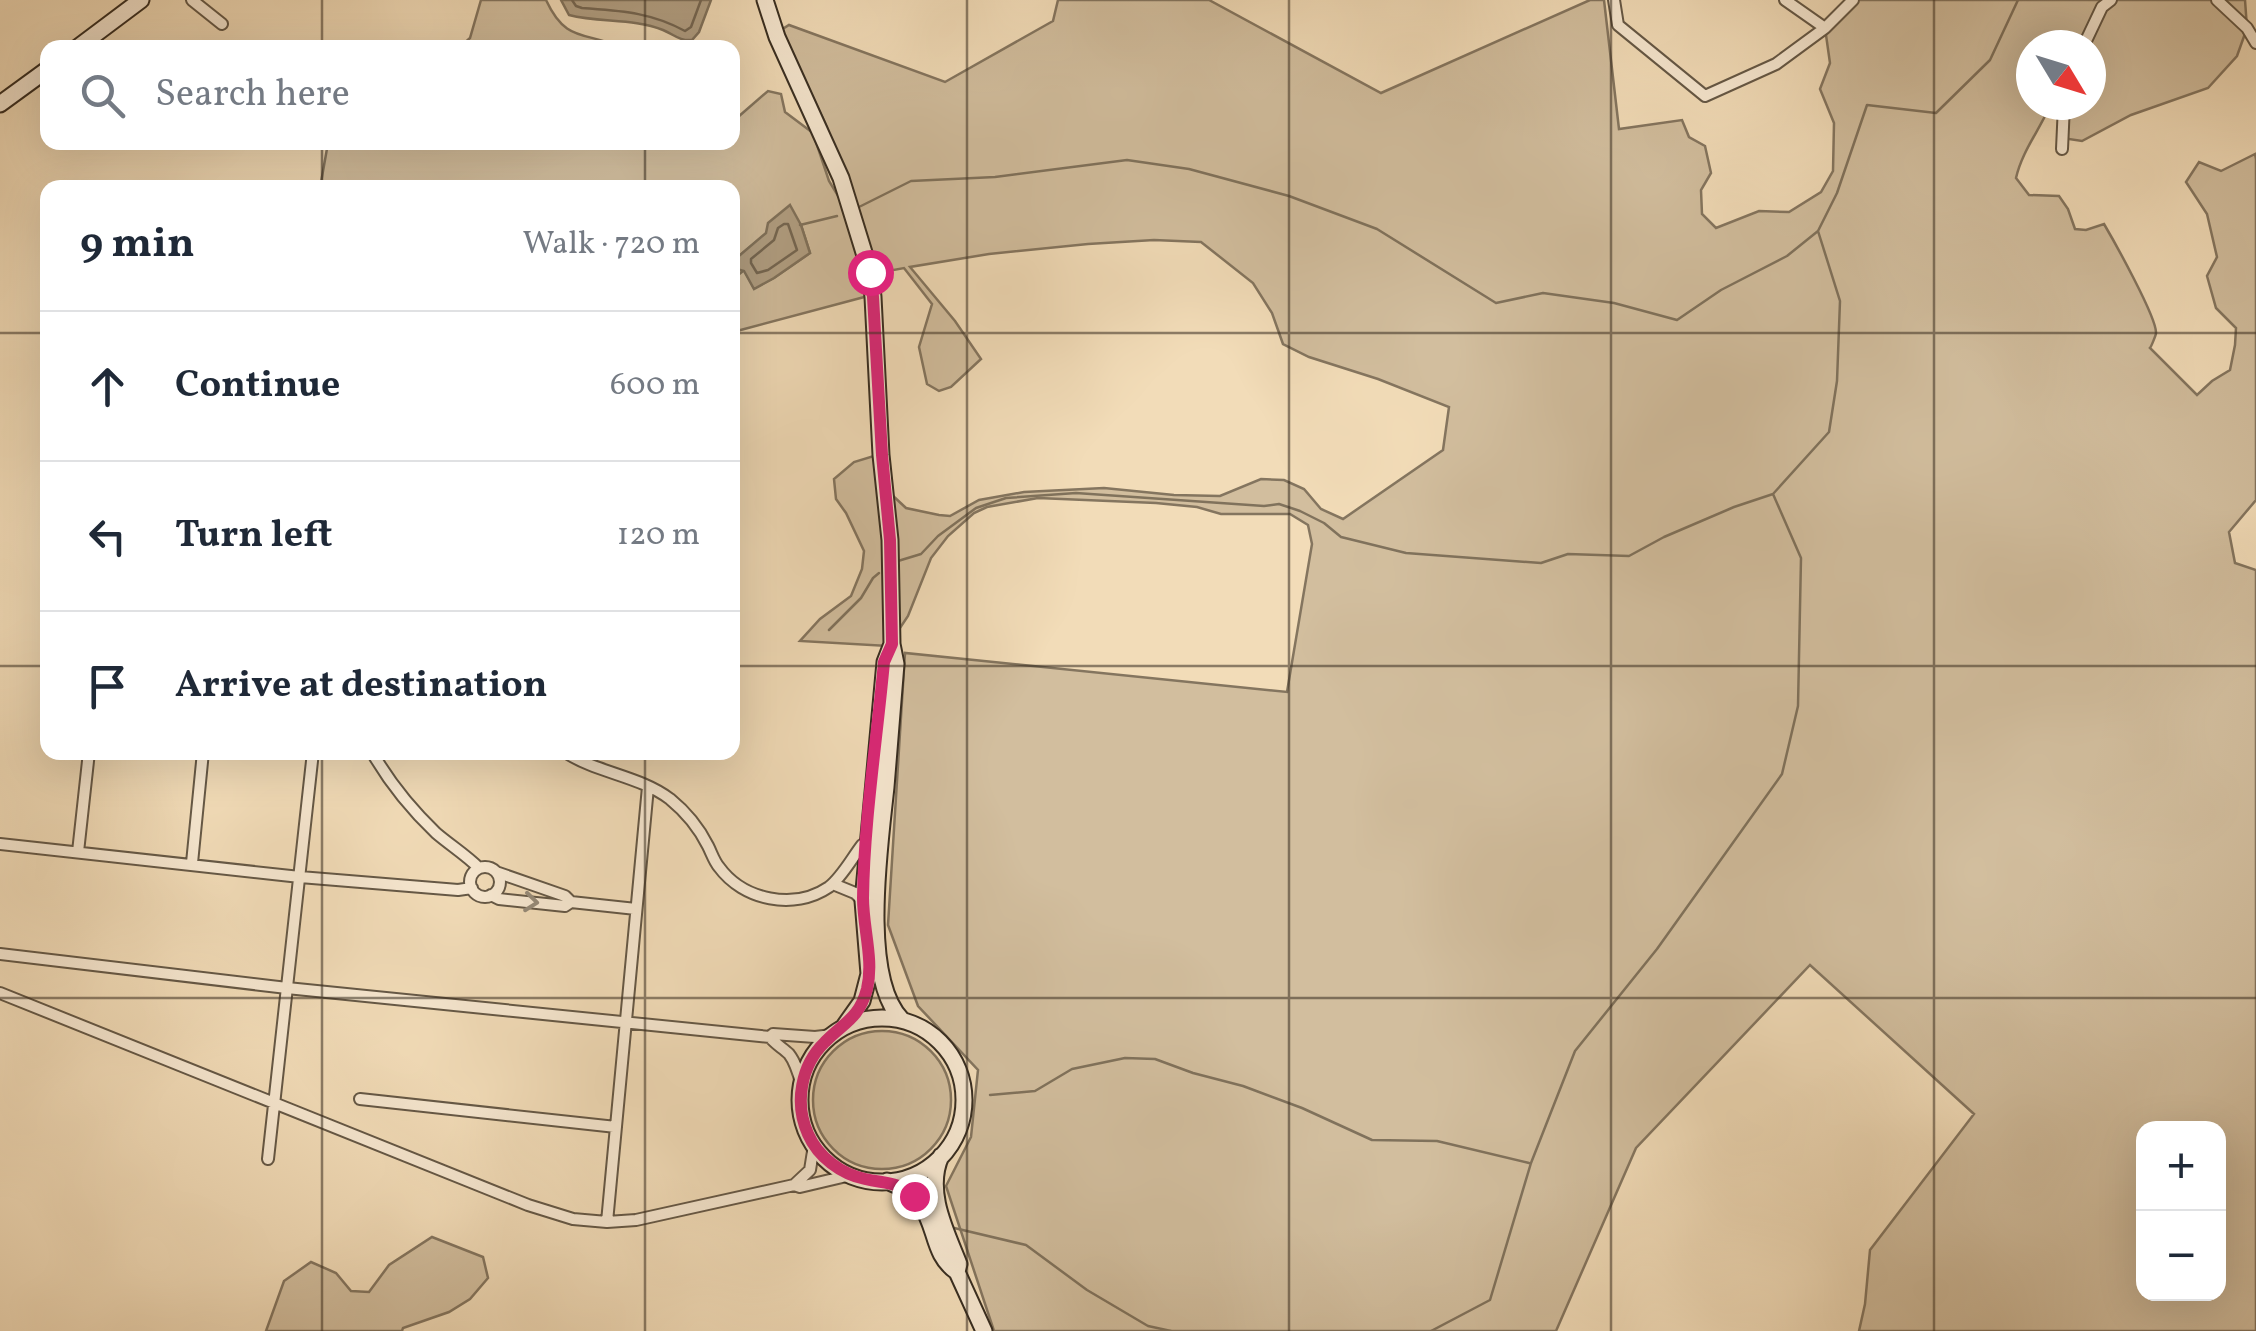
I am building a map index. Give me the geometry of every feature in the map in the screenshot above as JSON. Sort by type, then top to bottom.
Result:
[{"type":"street","points":[[88,40],[141,0]]},
{"type":"street","points":[[192,0],[222,24]]},
{"type":"street","points":[[765,0],[777,37],[841,178],[870,272],[896,664],[876,894],[883,987],[893,1011],[902,1020]]},
{"type":"street","points":[[1614,0],[1618,24],[1705,96],[1776,64],[1825,28],[1854,0]]},
{"type":"street","points":[[1785,0],[1825,28]]},
{"type":"street","points":[[2091,30],[2102,7],[2111,0]]},
{"type":"street","points":[[2217,0],[2247,28],[2256,43]]},
{"type":"street","points":[[0,104],[40,75]]},
{"type":"street","points":[[2062,149],[2063,120]]},
{"type":"street","points":[[892,644],[884,662],[866,843],[863,901],[868,984],[858,1009],[823,1043],[809,1063],[800,1098],[804,1123],[814,1145],[830,1163],[851,1175],[874,1181],[899,1179],[922,1171],[941,1156]]},
{"type":"street","points":[[78,852],[88,760]]},
{"type":"street","points":[[192,864],[203,760]]},
{"type":"street","points":[[268,1159],[311,760]]},
{"type":"street","points":[[377,760],[412,808],[479,868]]},
{"type":"street","points":[[579,760],[668,798],[687,815],[720,870],[744,889],[762,897],[794,900],[814,894],[833,884],[866,843]]},
{"type":"street","points":[[606,1222],[648,787]]},
{"type":"street","points":[[0,844],[300,877],[472,888]]},
{"type":"street","points":[[571,902],[565,906],[478,894],[472,888],[472,874],[488,867],[565,896],[571,902],[636,909]]},
{"type":"street","points":[[491,895],[499,885],[496,872]]},
{"type":"street","points":[[833,884],[854,892],[863,901]]},
{"type":"street","points":[[0,954],[770,1037],[815,1037],[865,1020],[902,1020],[934,1036],[950,1054],[963,1088],[955,1136],[936,1168],[937,1199],[959,1264],[957,1272]]},
{"type":"street","points":[[0,993],[528,1205],[574,1219],[636,1220],[794,1185],[812,1166],[814,1145]]},
{"type":"street","points":[[770,1037],[792,1059],[802,1086]]},
{"type":"street","points":[[360,1099],[616,1127]]},
{"type":"street","points":[[794,1185],[800,1188],[851,1175]]},
{"type":"street","points":[[887,1181],[902,1187],[919,1202],[946,1264],[957,1272],[984,1331]]},
{"type":"shaded area","points":[[481,0],[546,0],[569,30],[600,40],[468,40]]},
{"type":"shaded area","points":[[1058,0],[1209,0],[1381,93],[1590,0],[1604,0],[1619,129],[1682,120],[1689,137],[1705,146],[1711,173],[1701,190],[1702,214],[1716,228],[1759,211],[1789,212],[1821,192],[1833,171],[1834,123],[1820,89],[1830,63],[1825,28],[1853,0],[2245,0],[2247,28],[2237,56],[2208,88],[2131,115],[2082,141],[2062,138],[2063,120],[2106,120],[2106,30],[2016,30],[2016,120],[2043,120],[2016,178],[2029,195],[2059,196],[2075,229],[2104,224],[2150,312],[2156,334],[2150,348],[2197,395],[2230,370],[2236,328],[2216,308],[2207,276],[2217,257],[2207,214],[2186,182],[2199,162],[2221,171],[2255,154],[2256,500],[2229,532],[2235,563],[2256,570],[2256,1331],[1859,1331],[1870,1250],[1974,1114],[1810,965],[1636,1148],[1556,1331],[994,1331],[946,1186],[971,1137],[978,1070],[918,1006],[888,925],[905,653],[1287,692],[1312,544],[1308,525],[1290,514],[1221,514],[1156,503],[1038,498],[987,507],[948,536],[931,558],[908,616],[888,646],[800,641],[820,619],[851,596],[862,569],[864,551],[836,499],[834,479],[854,462],[877,455],[891,494],[906,508],[950,516],[979,500],[1024,492],[1104,488],[1220,496],[1261,479],[1284,480],[1304,489],[1321,509],[1343,519],[1443,450],[1449,407],[1283,344],[1272,313],[1253,283],[1201,242],[1088,244],[910,267],[981,359],[951,387],[939,391],[927,384],[919,347],[932,304],[904,268],[866,275],[868,296],[740,330],[740,269],[754,288],[810,253],[801,225],[767,233],[740,255],[740,180],[321,180],[327,150],[740,150],[740,115],[768,91],[781,94],[785,112],[813,133],[829,181],[840,199],[827,127],[781,30],[789,25],[945,82],[1053,21]]},
{"type":"shaded area","points":[[882,1031],[909,1036],[931,1051],[946,1073],[951,1100],[946,1127],[931,1149],[909,1164],[882,1169],[855,1164],[833,1149],[818,1127],[813,1100],[818,1073],[833,1051],[855,1036]]},
{"type":"shaded area","points":[[432,1237],[483,1257],[488,1278],[470,1299],[449,1312],[402,1331],[266,1331],[284,1281],[311,1262],[336,1273],[351,1291],[369,1292],[389,1265]]},
{"type":"water","points":[[561,0],[711,0],[699,32],[688,40],[640,24],[569,15]]},
{"type":"water","points":[[790,205],[810,253],[754,289],[740,270],[740,255],[766,233],[768,223]]},
{"type":"waterway","points":[[1431,1331],[1490,1300],[1531,1163],[1575,1051],[1657,949],[1782,774],[1798,706],[1801,558],[1773,494],[1829,432],[1837,381],[1840,301],[1818,231],[1837,193],[1867,105],[1936,113],[1990,60],[2018,0]]},
{"type":"waterway","points":[[857,208],[911,181],[995,177],[1127,160],[1189,169],[1289,196],[1377,229],[1496,303],[1543,293],[1614,303],[1677,320],[1721,290],[1787,256],[1818,231]]},
{"type":"waterway","points":[[800,225],[837,216]]},
{"type":"waterway","points":[[898,561],[921,554],[976,508],[1006,498],[1076,493],[1279,504],[1324,523],[1341,537],[1406,553],[1541,563],[1568,554],[1629,556],[1664,537],[1773,494]]},
{"type":"waterway","points":[[829,630],[879,573]]},
{"type":"waterway","points":[[990,1095],[1035,1091],[1072,1069],[1125,1058],[1155,1059],[1302,1108],[1372,1140],[1437,1141],[1529,1163]]},
{"type":"waterway","points":[[950,1227],[1026,1245],[1087,1290],[1148,1326],[1171,1331]]},
{"type":"route","points":[[870,272],[890,540],[892,644],[884,662],[866,843],[863,901],[869,974],[858,1009],[823,1043],[809,1063],[800,1098],[808,1134],[830,1163],[862,1179],[887,1181],[914,1196]]}]
